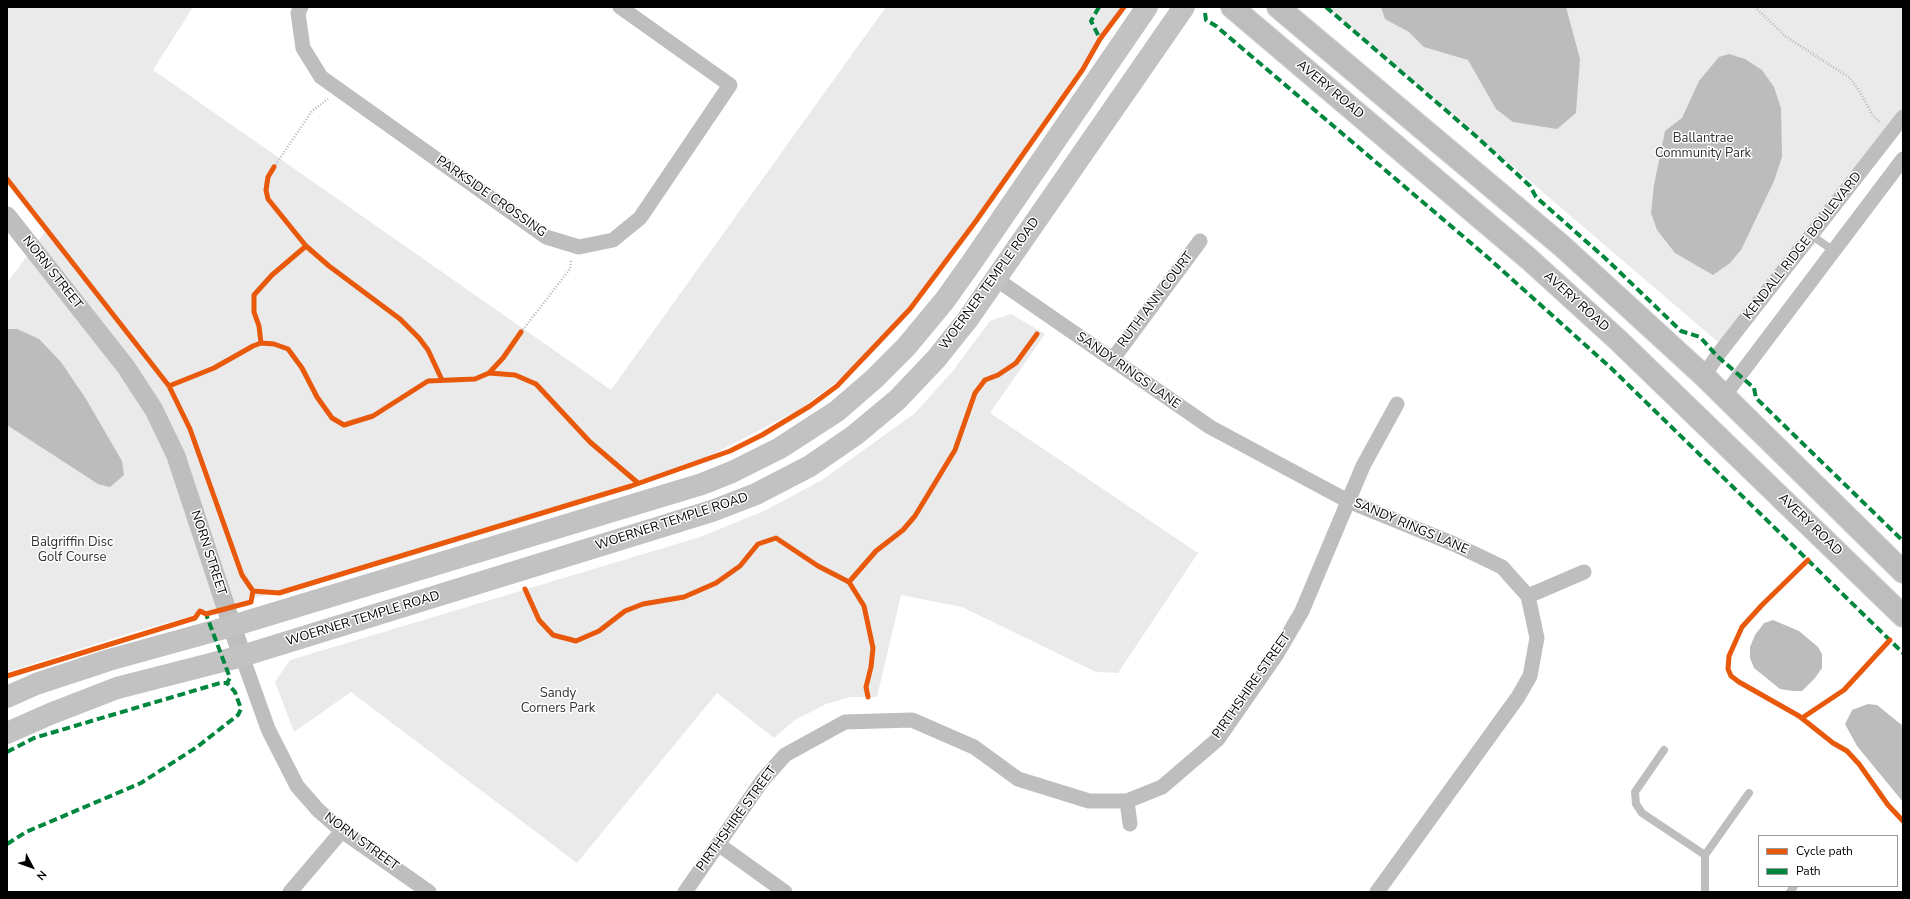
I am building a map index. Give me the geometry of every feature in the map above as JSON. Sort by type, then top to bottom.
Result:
[{"type":"main road","name":"WOERNER TEMPLE ROAD","points":[[7,697],[36,684],[95,665],[232,626],[702,484],[732,472],[780,448],[836,411],[874,379],[906,347],[945,300],[1147,7]]},
{"type":"main road","name":"WOERNER TEMPLE ROAD","points":[[7,733],[50,714],[117,688],[242,656],[712,511],[756,494],[810,466],[855,435],[897,400],[941,353],[968,319],[1184,7]]},
{"type":"main road","name":"AVERY ROAD","points":[[1232,7],[1438,181],[1601,325],[1693,411],[1903,616]]},
{"type":"main road","points":[[1278,7],[1562,246],[1704,376],[1903,572]]},
{"type":"street","name":"PARKSIDE CROSSING","points":[[300,7],[298,13],[302,48],[322,77],[546,237],[579,247],[613,240],[640,218],[730,85],[620,7]]},
{"type":"street","name":"KENDALL RIDGE BOULEVARD","points":[[1704,376],[1717,356],[1903,117]]},
{"type":"street","name":"KENDALL RIDGE BOULEVARD","points":[[1724,396],[1903,159]]},
{"type":"street","name":"NORN STREET","points":[[7,216],[126,367],[154,410],[176,456],[242,656],[268,729],[297,786],[318,810],[342,830],[429,892]]},
{"type":"street","name":"RUTH ANN COURT","points":[[1112,360],[1200,241]]},
{"type":"street","name":"SANDY RINGS LANE","points":[[996,279],[1210,427],[1348,501],[1454,544],[1502,567],[1528,596],[1537,638],[1530,676],[1518,697],[1377,892]]},
{"type":"street","name":"PIRTHSHIRE STREET","points":[[685,892],[762,781],[785,754],[845,722],[912,720],[974,747],[1018,778],[1089,801],[1128,801],[1162,787],[1218,739],[1277,654],[1302,611],[1363,466],[1397,404]]},
{"type":"street","points":[[1528,596],[1584,572]]},
{"type":"street","points":[[1128,801],[1130,824]]},
{"type":"street","points":[[290,892],[342,830]]},
{"type":"street","points":[[718,844],[785,892]]},
{"type":"lane","points":[[1811,234],[1834,251]]},
{"type":"lane","points":[[1664,750],[1635,792],[1636,804],[1642,813],[1705,855]]},
{"type":"lane","points":[[1705,892],[1705,855],[1749,793]]},
{"type":"path","points":[[1755,7],[1785,36],[1850,78],[1860,92],[1873,116],[1891,131]]},
{"type":"path","points":[[272,170],[312,111],[339,90]]},
{"type":"path","points":[[517,339],[570,270],[574,245]]},
{"type":"green space","name":"Balgriffin Disc Golf Course","points":[[7,7],[193,7],[153,70],[611,390],[886,7],[1122,7],[912,311],[865,361],[800,409],[700,461],[406,555],[134,632],[7,672],[7,283],[47,229],[7,177]]},
{"type":"green space","name":"Ballantrae Community Park","points":[[1326,7],[1903,7],[1903,119],[1724,347]]},
{"type":"green space","name":"Sandy Corners Park","points":[[1011,314],[1045,334],[990,413],[1198,553],[1118,673],[1096,672],[962,607],[901,595],[877,697],[851,697],[826,704],[795,720],[774,738],[717,693],[577,863],[351,692],[294,732],[275,682],[290,660],[700,537],[764,511],[822,480],[915,413],[952,372],[990,321]]},
{"type":"shaded area","points":[[1381,7],[1566,7],[1580,59],[1576,113],[1557,129],[1513,122],[1496,109],[1468,60],[1424,47],[1409,32],[1385,19]]},
{"type":"shaded area","points":[[1729,54],[1745,59],[1762,70],[1774,87],[1781,108],[1782,157],[1774,181],[1741,250],[1730,263],[1713,275],[1675,253],[1657,230],[1651,213],[1654,185],[1665,131],[1682,118],[1699,81],[1719,57]]},
{"type":"shaded area","points":[[7,329],[17,329],[39,339],[61,362],[86,399],[122,461],[124,475],[110,487],[98,484],[7,425]]},
{"type":"shaded area","points":[[1773,620],[1799,631],[1818,647],[1822,654],[1822,668],[1815,678],[1802,691],[1780,689],[1754,668],[1750,658],[1750,647],[1755,635],[1764,623]]},
{"type":"shaded area","points":[[1868,704],[1877,705],[1903,726],[1903,802],[1857,746],[1845,724],[1852,710]]},
{"type":"marked path","points":[[1099,7],[1091,21],[1100,39]]},
{"type":"marked path","points":[[1326,7],[1478,138],[1530,186],[1536,197],[1605,258],[1681,331],[1700,337],[1717,356],[1754,388],[1756,398],[1903,541]]},
{"type":"marked path","points":[[1205,13],[1206,20],[1216,26],[1485,255],[1611,368],[1903,653]]},
{"type":"marked path","points":[[7,844],[26,832],[141,783],[197,747],[238,715],[241,709],[235,692],[227,683],[230,678],[206,614]]},
{"type":"marked path","points":[[7,752],[34,738],[220,683],[227,683]]},
{"type":"cycle path","points":[[253,591],[279,593],[631,486],[730,451],[762,435],[810,406],[837,386],[910,309],[976,221],[1083,69],[1100,39],[1124,7]]},
{"type":"cycle path","points":[[274,167],[268,177],[266,190],[268,199],[306,246]]},
{"type":"cycle path","points":[[7,179],[169,386],[190,429],[242,575],[253,591],[251,602],[206,614],[200,611],[195,618],[7,676]]},
{"type":"cycle path","points":[[261,343],[259,326],[254,312],[254,295],[272,275],[306,246],[329,266],[400,319],[419,338],[428,350],[442,380]]},
{"type":"cycle path","points":[[169,386],[214,368],[253,346],[261,343],[274,344],[288,349],[302,368],[317,397],[332,418],[344,425],[373,416],[428,381],[475,379],[489,373],[503,358],[521,332]]},
{"type":"cycle path","points":[[849,582],[876,551],[903,530],[915,516],[955,450],[975,393],[985,380],[998,375],[1016,363],[1037,334]]},
{"type":"cycle path","points":[[489,373],[515,375],[536,384],[590,442],[638,483]]},
{"type":"cycle path","points":[[525,589],[539,620],[553,635],[576,641],[599,631],[625,611],[643,604],[684,597],[716,583],[740,566],[758,544],[776,538],[818,566],[849,582],[864,606],[873,648],[871,667],[866,687],[868,697]]},
{"type":"cycle path","points":[[1808,560],[1742,627],[1729,656],[1728,669],[1731,676],[1739,682],[1799,716],[1833,743],[1847,751],[1859,764],[1888,805],[1903,821]]},
{"type":"cycle path","points":[[1802,718],[1844,690],[1890,640]]}]
